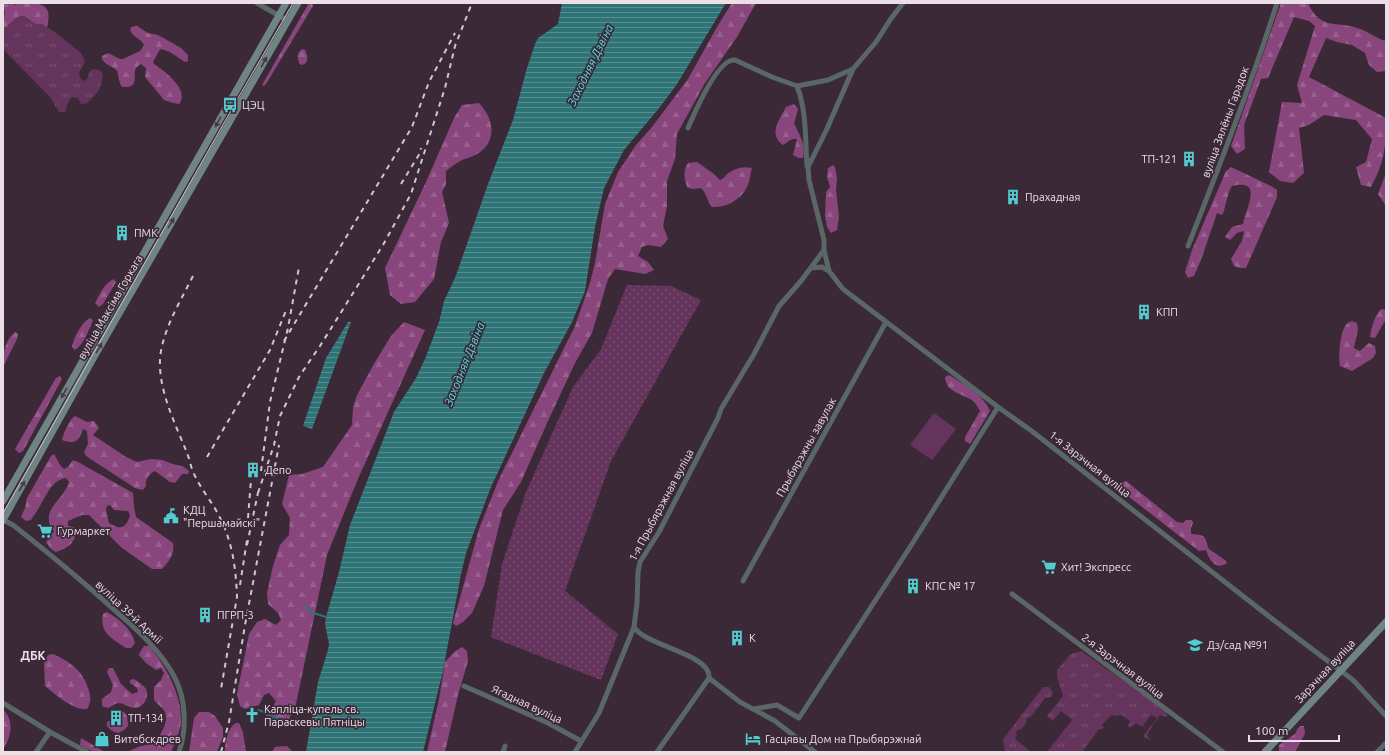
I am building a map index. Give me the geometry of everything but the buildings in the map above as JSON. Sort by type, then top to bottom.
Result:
[{"type":"main road","name":"вуліца Максіма Горкага","points":[[3,500],[286,3]]},
{"type":"main road","name":"вуліца Максіма Горкага","points":[[3,520],[90,364],[298,3]]},
{"type":"main road","name":"Зарэчная вуліца","points":[[1265,752],[1386,622]]},
{"type":"street","points":[[257,3],[288,21]]},
{"type":"street","points":[[808,167],[826,131],[853,69],[876,42],[903,3]]},
{"type":"street","name":"вуліца Зялёны Гарадок","points":[[1188,246],[1231,138],[1262,51],[1277,3]]},
{"type":"street","points":[[688,128],[716,73],[725,63],[732,59],[797,86],[828,80],[853,69]]},
{"type":"street","points":[[244,76],[253,82]]},
{"type":"street","name":"1-я Зарэчная вуліца","points":[[797,86],[801,96],[807,135],[809,180],[824,240],[824,250],[829,271],[843,289],[1033,432],[1095,482],[1353,680],[1386,716]]},
{"type":"street","name":"1-я Прыбярэжная вуліца","points":[[575,752],[599,713],[634,627],[640,562],[659,532],[718,418],[721,409],[754,354],[779,306],[802,281],[824,250]]},
{"type":"street","points":[[811,268],[822,267],[829,271]]},
{"type":"street","name":"Прыбярэжны завулак","points":[[743,581],[886,322]]},
{"type":"street","points":[[83,360],[90,364]]},
{"type":"street","points":[[753,709],[777,705],[799,718],[912,544],[998,407]]},
{"type":"street","points":[[40,436],[47,440]]},
{"type":"street","name":"вуліца 39-й Арміі","points":[[3,520],[13,525],[85,584],[145,638],[161,656],[175,679],[181,694],[185,712],[182,745],[179,752]]},
{"type":"street","name":"2-я Зарэчная вуліца","points":[[1012,594],[1222,752]]},
{"type":"street","points":[[634,627],[637,632],[644,637],[689,656],[707,670],[709,674],[708,678],[657,752]]},
{"type":"street","points":[[708,678],[740,702],[775,720],[815,752]]},
{"type":"street","name":"Ягадная вуліца","points":[[464,686],[548,723],[581,742]]},
{"type":"street","points":[[3,702],[50,732],[87,752]]},
{"type":"street","points":[[36,752],[50,732]]},
{"type":"street","points":[[1378,752],[1386,743]]},
{"type":"street","points":[[503,752],[504,746]]},
{"type":"green space","points":[[3,3],[11,3],[16,5],[18,3],[32,3],[42,5],[48,12],[49,19],[47,27],[42,24],[36,24],[24,16],[19,16],[4,28],[3,21],[5,11],[3,9]]},
{"type":"green space","points":[[309,3],[312,3],[313,6],[266,84],[264,86],[262,85]]},
{"type":"green space","points":[[732,3],[756,3],[737,37],[705,83],[677,134],[675,159],[667,181],[667,206],[663,226],[668,239],[661,247],[648,245],[642,247],[638,256],[648,262],[654,270],[645,274],[615,269],[608,279],[592,333],[575,363],[521,482],[503,510],[484,586],[472,613],[463,622],[456,626],[453,623],[479,529],[499,479],[575,326],[590,283],[595,263],[605,204],[618,172],[636,145],[652,127],[688,79]]},
{"type":"green space","points":[[1281,3],[1308,3],[1313,12],[1324,22],[1352,26],[1386,41],[1386,71],[1377,72],[1369,65],[1365,53],[1352,45],[1326,38],[1309,77],[1386,118],[1384,153],[1376,178],[1371,187],[1361,185],[1356,167],[1366,162],[1372,139],[1356,120],[1324,115],[1309,125],[1299,128],[1304,173],[1293,183],[1280,181],[1269,172],[1282,102],[1302,103],[1297,85],[1315,26],[1309,21],[1294,17],[1268,78],[1261,79],[1244,125],[1245,149],[1237,154],[1231,146]]},
{"type":"green space","points":[[19,16],[24,16],[36,24],[42,24],[55,32],[81,53],[85,62],[79,73],[83,81],[88,78],[89,72],[93,69],[100,70],[103,74],[100,87],[87,103],[81,104],[78,98],[73,97],[68,102],[65,112],[59,112],[50,97],[3,49],[3,28]]},
{"type":"green space","points":[[137,26],[148,33],[158,35],[181,48],[188,55],[188,61],[185,62],[170,52],[161,49],[153,62],[178,86],[182,95],[179,104],[164,100],[145,77],[146,68],[141,64],[135,71],[133,85],[122,87],[117,71],[105,63],[102,59],[102,56],[108,53],[123,59],[140,51],[144,45],[133,35],[130,30],[131,27]]},
{"type":"green space","points":[[302,49],[305,50],[307,59],[305,64],[301,65],[299,63],[298,53]]},
{"type":"green space","points":[[479,103],[488,116],[492,130],[491,136],[484,149],[473,156],[460,161],[446,171],[446,184],[442,192],[449,223],[441,242],[434,279],[415,302],[401,304],[390,295],[385,268],[426,182],[454,118],[462,105]]},
{"type":"green space","points":[[794,104],[798,109],[794,124],[803,144],[803,158],[793,155],[797,139],[792,139],[783,145],[776,136],[776,127],[786,107]]},
{"type":"green space","points":[[697,162],[720,180],[735,169],[744,167],[752,168],[748,185],[741,196],[737,199],[727,205],[712,207],[701,188],[692,189],[687,187],[685,181],[684,175],[686,166],[688,163]]},
{"type":"green space","points":[[833,165],[835,167],[837,178],[836,190],[839,217],[837,230],[831,233],[827,227],[825,216],[826,192],[830,187],[827,177],[828,168]]},
{"type":"green space","points":[[1231,167],[1271,186],[1277,190],[1277,197],[1246,268],[1240,268],[1234,266],[1231,259],[1242,241],[1244,231],[1237,233],[1230,240],[1225,237],[1232,227],[1243,224],[1251,196],[1248,186],[1232,186],[1222,215],[1217,213],[1194,276],[1188,278],[1185,272],[1192,250],[1226,171]]},
{"type":"green space","points":[[1386,173],[1386,206],[1378,194]]},
{"type":"green space","points":[[114,279],[116,282],[103,304],[99,307],[95,303],[105,286]]},
{"type":"green space","points":[[627,285],[671,286],[701,300],[611,461],[565,591],[618,634],[601,680],[491,637],[502,564],[526,492],[573,387],[601,349]]},
{"type":"green space","points":[[1381,309],[1386,310],[1386,319],[1375,338],[1370,337],[1374,322]]},
{"type":"green space","points":[[90,318],[93,320],[84,341],[75,350],[72,347],[76,334],[81,326]]},
{"type":"green space","points":[[1351,321],[1357,323],[1358,329],[1354,348],[1360,351],[1369,343],[1375,346],[1376,353],[1373,358],[1352,371],[1340,366],[1339,357],[1342,333],[1346,325]]},
{"type":"green space","points":[[404,322],[425,330],[357,481],[327,555],[296,704],[288,722],[275,723],[269,714],[276,701],[269,693],[264,695],[259,705],[245,709],[240,706],[237,694],[249,634],[257,622],[265,619],[276,625],[281,620],[278,613],[268,604],[267,593],[273,566],[280,545],[289,535],[290,518],[282,504],[289,475],[302,474],[323,467],[352,425],[353,408],[357,395],[375,362],[391,336]]},
{"type":"green space","points":[[15,332],[18,334],[17,339],[3,367],[3,357],[6,344]]},
{"type":"green space","points":[[949,375],[978,395],[990,411],[970,444],[965,441],[965,437],[980,411],[976,404],[969,398],[951,390],[945,377]]},
{"type":"green space","points":[[60,376],[62,379],[23,451],[19,453],[15,449],[56,378]]},
{"type":"green space","points":[[934,413],[956,429],[932,460],[910,445]]},
{"type":"green space","points":[[75,416],[87,422],[94,421],[99,428],[93,435],[126,457],[137,462],[151,459],[162,460],[184,467],[189,471],[188,474],[182,474],[175,483],[170,482],[155,471],[148,477],[146,486],[143,490],[135,488],[86,456],[84,452],[88,444],[87,431],[83,429],[76,441],[70,442],[62,440],[67,426]]},
{"type":"green space","points":[[54,454],[64,469],[68,467],[73,460],[133,493],[136,517],[173,543],[172,554],[162,569],[152,569],[122,548],[89,515],[82,515],[68,521],[68,526],[76,528],[74,540],[68,546],[56,552],[51,549],[46,542],[54,531],[50,524],[50,512],[66,489],[69,482],[66,478],[57,482],[50,488],[31,520],[26,521],[21,517],[27,498],[51,456]],"holes":[[[110,505],[114,510],[128,511],[130,515],[124,526],[116,527],[109,523],[106,509],[107,506]]]},
{"type":"green space","points":[[1126,481],[1177,522],[1183,523],[1186,520],[1192,520],[1193,523],[1191,534],[1204,537],[1209,549],[1227,563],[1220,566],[1216,565],[1211,561],[1206,550],[1199,551],[1124,493],[1120,488],[1119,483]]},
{"type":"green space","points":[[107,612],[120,621],[131,633],[135,643],[131,648],[126,648],[108,635],[105,631],[102,621],[103,614]]},
{"type":"green space","points":[[144,646],[149,646],[167,672],[176,691],[179,702],[181,722],[171,752],[127,752],[138,747],[155,743],[165,725],[166,720],[165,712],[154,700],[154,687],[161,680],[164,673],[161,668],[156,670],[146,663],[139,655]]},
{"type":"green space","points":[[462,647],[467,651],[468,661],[458,695],[445,752],[427,752],[439,699],[445,662],[454,652]]},
{"type":"green space","points":[[1081,651],[1166,712],[1167,716],[1165,717],[1160,715],[1148,733],[1147,736],[1152,740],[1145,738],[1144,736],[1157,718],[1151,715],[1142,727],[1136,723],[1129,728],[1128,725],[1130,721],[1120,714],[1118,716],[1111,715],[1102,725],[1104,727],[1099,729],[1082,752],[1047,752],[1072,720],[1061,711],[1053,721],[1047,716],[1063,696],[1057,677],[1057,670],[1071,654]]},
{"type":"green space","points":[[53,654],[71,664],[84,678],[90,696],[90,702],[87,709],[82,709],[71,705],[45,686],[44,663],[48,655]]},
{"type":"green space","points":[[109,668],[113,668],[121,684],[132,694],[138,692],[137,688],[130,683],[130,680],[134,679],[144,686],[147,695],[145,701],[140,707],[135,708],[120,703],[108,708],[102,706],[102,699],[111,692],[113,685],[107,672]]},
{"type":"green space","points":[[1043,687],[1049,687],[1053,692],[1051,697],[1045,698],[1030,718],[1028,717],[1026,720],[1027,722],[1021,730],[1019,729],[1015,733],[1017,735],[1015,739],[1029,750],[1028,752],[1014,752],[1011,750],[1010,752],[1005,752],[1003,741],[1004,738]]},
{"type":"green space","points":[[3,710],[9,719],[10,734],[3,749]]},
{"type":"green space","points":[[123,711],[127,716],[128,726],[118,733],[112,731],[107,726],[107,722],[111,720],[117,723],[120,722],[122,718],[121,713]]},
{"type":"green space","points":[[199,712],[209,712],[215,716],[223,728],[223,737],[217,752],[189,752],[194,718]]},
{"type":"green space","points":[[236,723],[239,723],[243,732],[246,752],[225,752],[226,740],[229,732]]},
{"type":"green space","points":[[1300,726],[1304,726],[1305,734],[1295,752],[1279,752],[1279,745],[1295,734]]},
{"type":"green space","points":[[81,738],[105,752],[92,751],[83,747],[80,745]]},
{"type":"green space","points":[[287,746],[293,752],[272,752],[275,747]]},
{"type":"water","name":"Заходняя Дзвіна","points":[[562,3],[726,3],[677,84],[624,150],[604,188],[595,227],[585,291],[572,322],[544,373],[491,487],[466,553],[443,671],[423,752],[306,752],[318,682],[329,644],[325,624],[326,617],[339,572],[350,525],[394,412],[416,378],[425,359],[439,322],[444,301],[455,278],[488,184],[513,120],[535,44],[538,38],[558,24]]},
{"type":"water","points":[[348,322],[351,322],[312,429],[303,426],[326,358]]},
{"type":"waterway","points":[[306,606],[311,612],[326,617]]},
{"type":"waterway","points":[[258,710],[263,712]]},
{"type":"waterway","points":[[267,715],[300,725],[311,726]]},
{"type":"tram line","points":[[3,513],[293,3]]},
{"type":"railway","points":[[258,493],[274,445],[280,416],[299,377],[383,245],[411,194],[445,88],[455,46],[472,3]]},
{"type":"railway","points":[[284,341],[412,127],[429,82],[455,33]]},
{"type":"railway","points":[[401,184],[420,153],[421,148]]},
{"type":"railway","points":[[261,471],[270,402],[288,328],[299,267]]},
{"type":"railway","points":[[193,276],[166,331],[161,351],[160,364],[163,390],[167,403],[194,473],[201,487],[212,503],[225,529],[233,558],[237,597],[221,689]]},
{"type":"railway","points":[[207,457],[270,350],[287,308]]},
{"type":"railway","points":[[221,752],[229,722],[245,625],[279,445]]},
{"type":"railway","points":[[248,518],[251,480]]},
{"type":"railway","points":[[247,545],[259,488]]},
{"type":"railway","points":[[240,585],[247,540]]},
{"type":"place","name":"ЦЭЦ","points":[[230,105]]},
{"type":"place","name":"ТП-121","points":[[1189,159]]},
{"type":"place","name":"Прахадная","points":[[1013,197]]},
{"type":"place","name":"ПМК","points":[[122,233]]},
{"type":"place","name":"КПП","points":[[1144,312]]},
{"type":"place","name":"Депо","points":[[253,470]]},
{"type":"place","name":"КДЦ \"Першамайскі\"","points":[[171,516]]},
{"type":"place","name":"Гурмаркет","points":[[45,531]]},
{"type":"place","name":"Хит! Экспресс","points":[[1049,567]]},
{"type":"place","name":"КПС № 17","points":[[913,586]]},
{"type":"place","name":"ПГРП-3","points":[[205,615]]},
{"type":"place","name":"К","points":[[737,638]]},
{"type":"place","name":"Дз/сад №91","points":[[1195,645]]},
{"type":"place","name":"Капліца-купель св. Параскевы Пятніцы","points":[[252,715]]},
{"type":"place","name":"ТП-134","points":[[116,718]]},
{"type":"place","name":"Витебскдрев","points":[[102,739]]},
{"type":"place","name":"Гасцявы Дом на Прыбярэжнай","points":[[753,739]]},
{"type":"district","name":"ДБК","points":[[33,655]]}]
